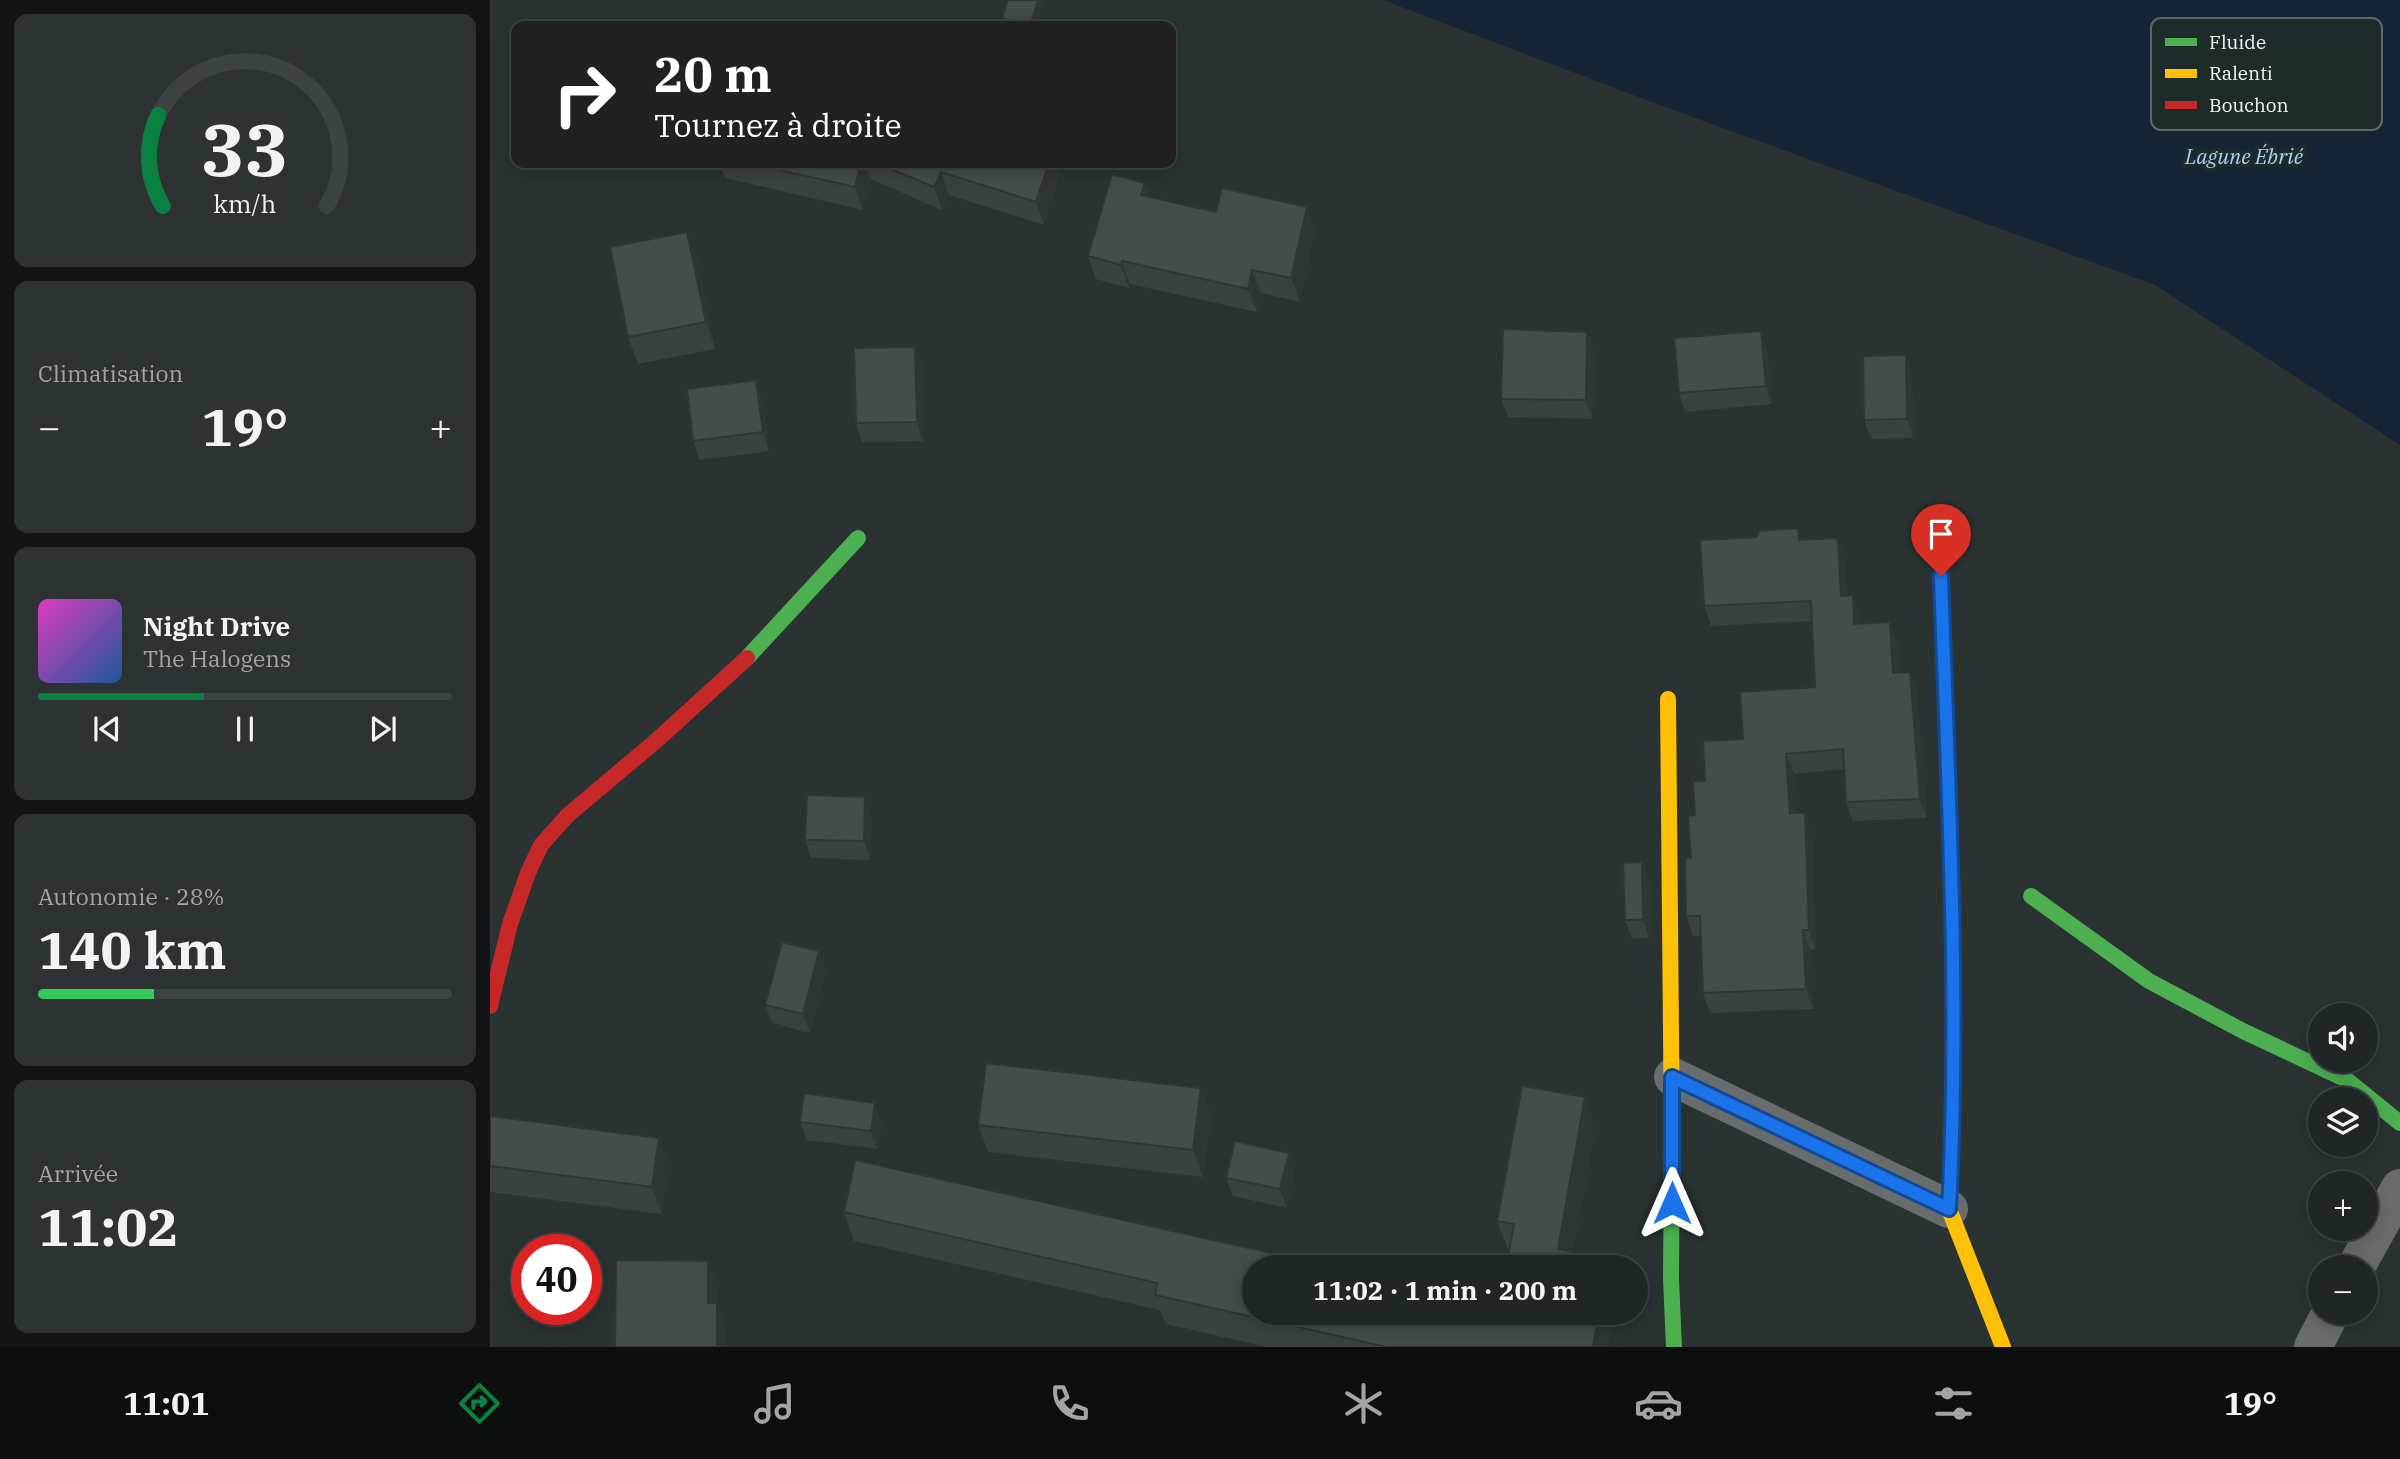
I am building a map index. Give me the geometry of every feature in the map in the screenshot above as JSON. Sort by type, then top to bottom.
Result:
[{"type":"street","points":[[490,1006],[510,924],[541,845],[568,815],[657,740],[758,648],[858,538]]},
{"type":"street","points":[[1941,576],[1953,941],[1954,1107],[1949,1209],[2003,1347]]},
{"type":"street","points":[[1668,699],[1671,1279],[1674,1347]]},
{"type":"street","points":[[2031,897],[2149,981],[2244,1031],[2347,1080],[2400,1123]]},
{"type":"street","points":[[1672,1077],[1949,1209]]},
{"type":"street","points":[[2363,1255],[2400,1188]]},
{"type":"street","points":[[2312,1347],[2325,1325]]},
{"type":"water","name":"Lagune Ébrié","points":[[1383,0],[2400,0],[2400,445],[2155,285],[1657,104]]},
{"type":"building","points":[[1008,0],[1038,0],[1032,21],[1002,18]]},
{"type":"building","points":[[771,168],[860,168],[855,187]]},
{"type":"building","points":[[889,168],[1047,168],[1036,202],[941,172],[934,187]]},
{"type":"building","points":[[1112,174],[1145,183],[1141,195],[1216,212],[1222,188],[1307,207],[1291,278],[1252,270],[1248,289],[1122,261],[1121,265],[1088,256]]},
{"type":"building","points":[[687,232],[706,322],[628,337],[610,247]]},
{"type":"building","points":[[1503,329],[1587,332],[1586,400],[1501,399]]},
{"type":"building","points":[[1761,331],[1766,386],[1679,393],[1674,338]]},
{"type":"building","points":[[915,347],[917,422],[856,423],[854,348]]},
{"type":"building","points":[[1906,355],[1907,419],[1864,420],[1863,356]]},
{"type":"building","points":[[756,380],[763,432],[693,441],[687,389]]},
{"type":"building","points":[[1798,528],[1799,540],[1838,538],[1841,596],[1853,595],[1854,624],[1890,622],[1893,673],[1910,672],[1920,799],[1846,802],[1843,749],[1786,754],[1790,813],[1805,813],[1809,930],[1803,930],[1806,989],[1703,993],[1700,916],[1686,916],[1685,859],[1691,858],[1688,816],[1695,815],[1693,781],[1705,781],[1703,741],[1743,739],[1740,692],[1815,687],[1811,601],[1704,606],[1700,540],[1757,537],[1758,531]]},
{"type":"building","points":[[807,795],[865,797],[864,841],[805,840]]},
{"type":"building","points":[[1642,862],[1643,920],[1625,920],[1623,863]]},
{"type":"building","points":[[782,942],[819,951],[803,1014],[765,1005]]},
{"type":"building","points":[[986,1063],[1201,1088],[1193,1150],[978,1125]]},
{"type":"building","points":[[1522,1086],[1585,1097],[1558,1249],[1591,1255],[1508,1255],[1514,1224],[1497,1221]]},
{"type":"building","points":[[804,1093],[875,1103],[871,1131],[800,1122]]},
{"type":"building","points":[[490,1116],[659,1138],[652,1187],[490,1166]]},
{"type":"building","points":[[1235,1141],[1289,1153],[1280,1189],[1226,1178]]},
{"type":"building","points":[[855,1160],[1279,1255],[1242,1255],[1242,1314],[1155,1295],[1157,1283],[844,1212]]},
{"type":"building","points":[[616,1260],[708,1261],[708,1303],[717,1303],[717,1347],[615,1347]]},
{"type":"building","points":[[1289,1325],[1597,1325],[1593,1347],[1387,1347]]},
{"type":"traffic: fast","points":[[747,658],[858,538]]},
{"type":"traffic: fast","points":[[1941,576],[1953,966],[1949,1201]]},
{"type":"traffic: fast","points":[[2031,896],[2149,981],[2243,1031],[2347,1080],[2400,1123]]},
{"type":"traffic: fast","points":[[1672,1145],[1671,1279],[1674,1347]]},
{"type":"traffic: slow","points":[[1668,699],[1672,1145]]},
{"type":"traffic: slow","points":[[1949,1201],[1949,1209],[2003,1347]]},
{"type":"traffic: jam","points":[[490,1006],[510,924],[541,845],[568,815],[657,740],[747,658]]},
{"type":"route","points":[[1672,1203],[1672,1077],[1949,1209],[1954,1107],[1953,941],[1941,576]]}]
